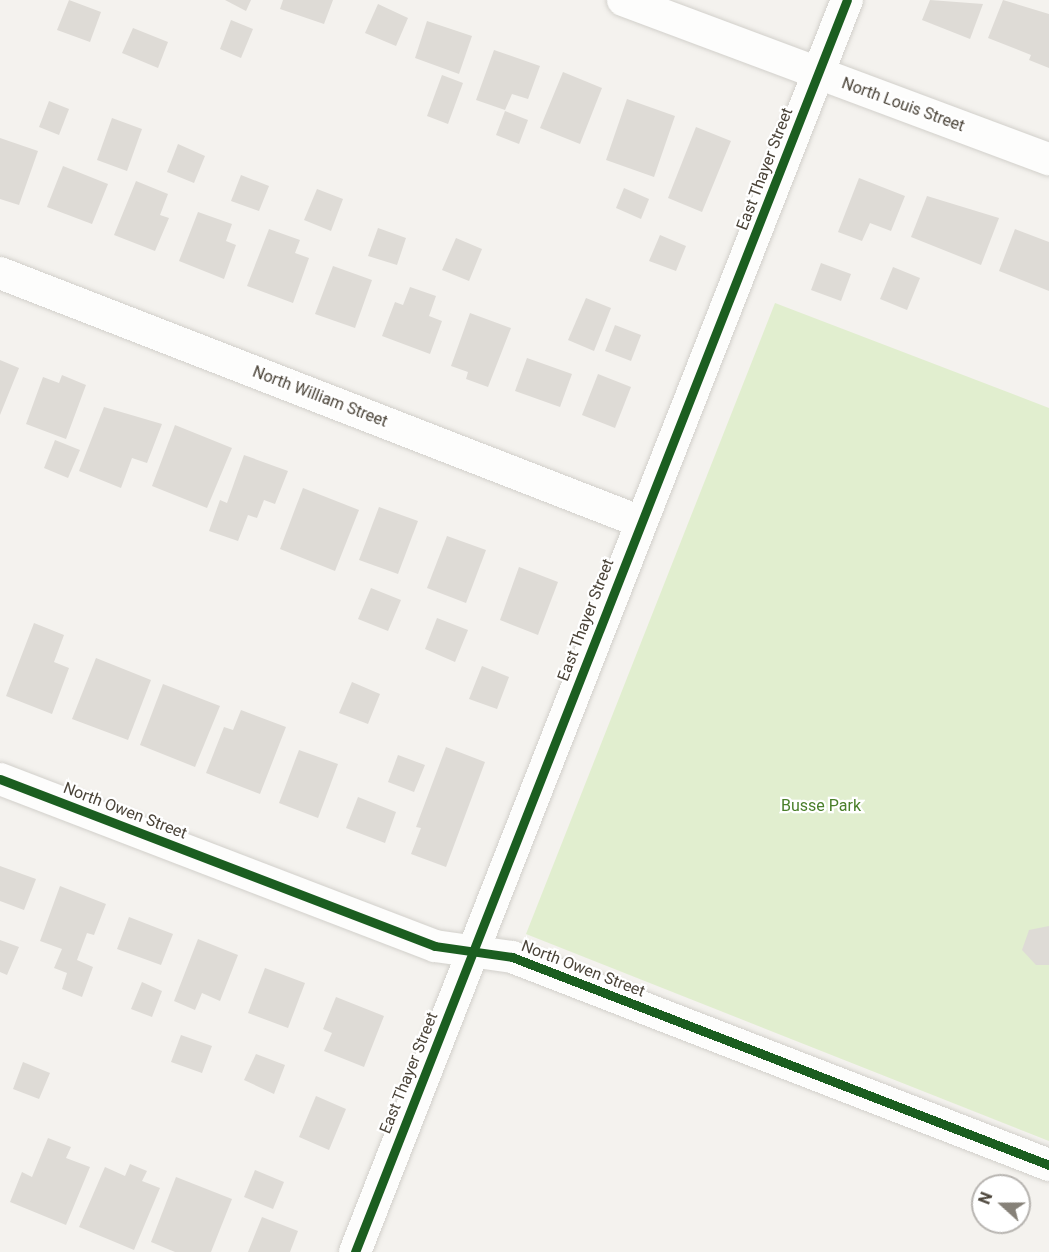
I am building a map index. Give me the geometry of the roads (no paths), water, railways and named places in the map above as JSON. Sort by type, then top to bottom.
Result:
[{"type":"street","name":"North Louis Street","points":[[624,0],[1049,159]]},
{"type":"street","name":"East Thayer Street","points":[[355,1252],[847,0]]},
{"type":"street","name":"North William Street","points":[[0,273],[640,522]]},
{"type":"street","name":"North Owen Street","points":[[0,779],[435,946],[512,957],[1049,1165]]},
{"type":"park label","name":"Busse Park","points":[[821,806]]}]
